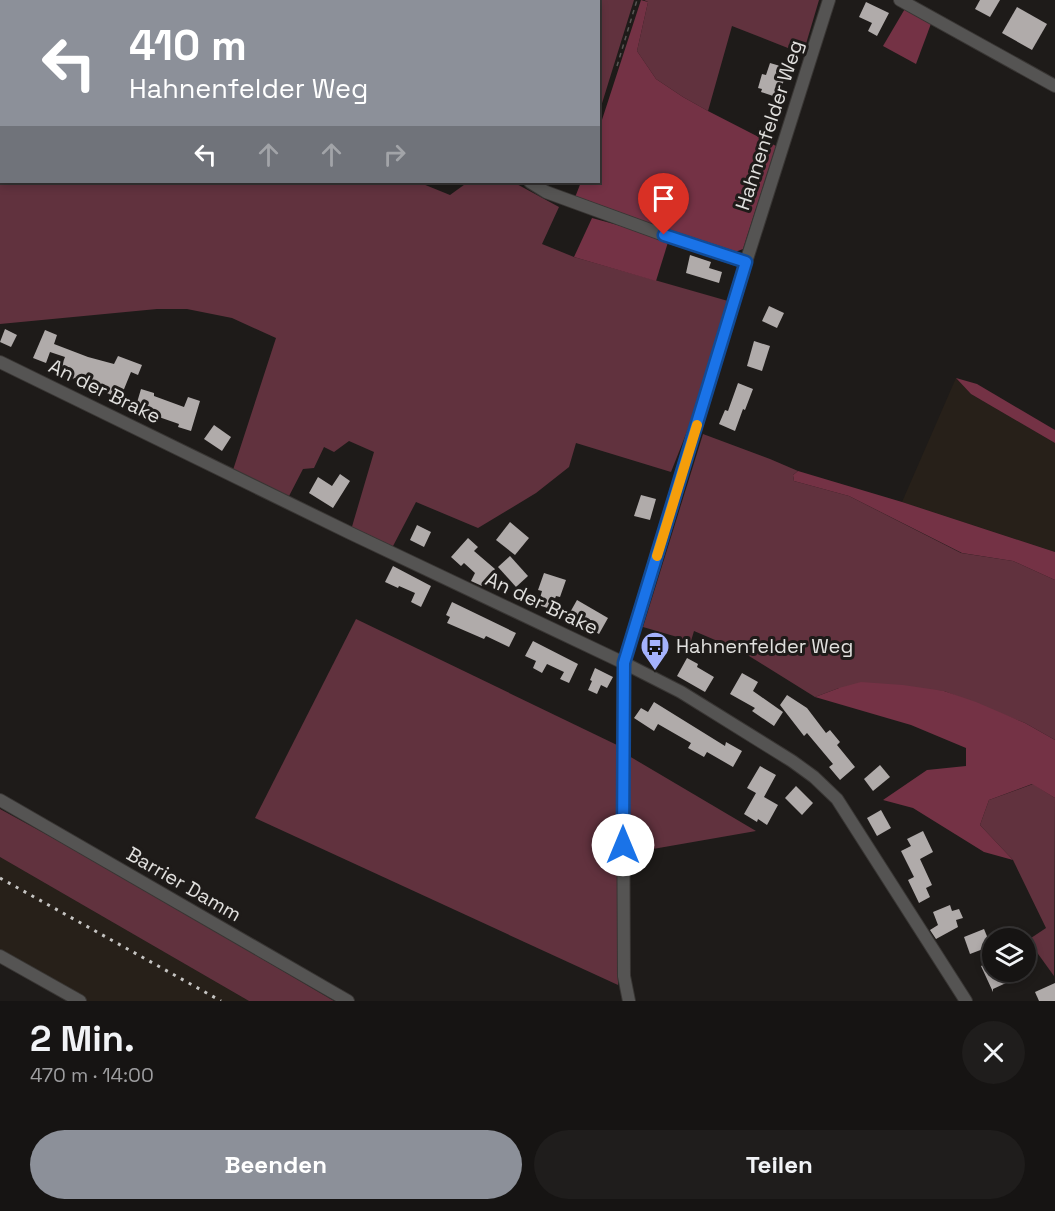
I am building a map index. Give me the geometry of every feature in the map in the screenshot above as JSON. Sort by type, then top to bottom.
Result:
[{"type":"street","name":"Hahnenfelder Weg","points":[[629,1001],[624,976],[624,663],[746,262],[829,0]]},
{"type":"street","points":[[900,0],[1055,86]]},
{"type":"street","points":[[532,183],[546,192],[746,262]]},
{"type":"street","name":"An der Brake","points":[[0,362],[350,533],[624,663],[681,692],[792,761],[814,777],[837,799],[966,1001]]},
{"type":"street","name":"Barrier Damm","points":[[0,800],[348,1001]]},
{"type":"street","points":[[0,956],[80,1001]]},
{"type":"path","points":[[617,66],[637,0]]},
{"type":"shaded area","points":[[600,0],[634,0],[600,110]]},
{"type":"shaded area","points":[[641,0],[648,2],[637,51],[656,79],[708,111],[776,146],[743,249],[730,254],[574,200],[581,183],[600,183],[600,126]]},
{"type":"shaded area","points":[[644,0],[819,0],[803,54],[732,26],[708,111],[656,79],[637,51],[648,2]]},
{"type":"shaded area","points":[[906,7],[932,21],[916,64],[883,46]]},
{"type":"shaded area","points":[[0,183],[420,183],[450,195],[467,183],[515,183],[559,207],[542,244],[574,257],[728,301],[688,429],[671,472],[576,443],[569,467],[536,493],[478,528],[416,502],[392,548],[351,530],[374,452],[349,441],[334,452],[324,447],[314,468],[303,469],[288,498],[233,470],[276,338],[232,318],[187,309],[157,309],[0,324]]},
{"type":"shaded area","points":[[592,218],[669,239],[656,281],[574,257]]},
{"type":"shaded area","points":[[956,378],[971,394],[1055,443],[1055,552],[902,502]]},
{"type":"shaded area","points":[[956,378],[977,384],[1055,430],[1055,443],[971,394]]},
{"type":"shaded area","points":[[703,434],[798,471],[793,475],[794,481],[849,496],[961,553],[1013,561],[1055,580],[1055,740],[1025,723],[944,691],[839,688],[815,697],[741,651],[694,631],[691,641],[643,627]]},
{"type":"shaded area","points":[[798,471],[1055,552],[1055,580],[1013,561],[962,553],[849,496],[794,481],[793,475]]},
{"type":"shaded area","points":[[356,619],[617,745],[618,985],[255,818]]},
{"type":"shaded area","points":[[861,682],[944,691],[1025,723],[1055,740],[1055,798],[1032,784],[989,800],[980,825],[1013,860],[984,852],[913,808],[883,800],[927,770],[966,766],[966,748],[911,725],[815,697]]},
{"type":"shaded area","points":[[629,756],[756,831],[630,853]]},
{"type":"shaded area","points":[[1033,784],[1055,798],[1054,976],[1036,951],[1036,935],[1046,928],[1013,860],[980,825],[989,800]]},
{"type":"shaded area","points":[[0,809],[106,867],[334,1001],[249,1001],[0,857]]},
{"type":"shaded area","points":[[0,857],[249,1001],[86,1001],[0,953]]},
{"type":"building","points":[[980,0],[1000,0],[990,17],[975,9]]},
{"type":"building","points":[[866,2],[889,13],[877,36],[868,31],[872,23],[859,17]]},
{"type":"building","points":[[1017,7],[1047,24],[1032,50],[1002,33]]},
{"type":"building","points":[[770,63],[787,68],[779,98],[761,92],[762,89],[758,88],[762,74],[766,75]]},
{"type":"building","points":[[690,255],[711,262],[709,268],[722,272],[719,283],[686,273]]},
{"type":"building","points":[[769,306],[784,313],[777,328],[762,321]]},
{"type":"building","points":[[5,329],[17,335],[11,347],[0,342]]},
{"type":"building","points":[[45,330],[57,335],[54,344],[88,357],[114,364],[118,356],[142,365],[138,375],[131,372],[120,399],[107,393],[109,388],[59,373],[65,357],[50,352],[46,363],[33,358]]},
{"type":"building","points":[[754,341],[770,346],[762,371],[747,366]]},
{"type":"building","points":[[738,383],[753,389],[735,431],[719,424],[725,410],[728,411]]},
{"type":"building","points":[[141,389],[184,407],[188,397],[200,401],[191,431],[156,416],[157,412],[136,406]]},
{"type":"building","points":[[214,425],[231,437],[222,451],[204,439]]},
{"type":"building","points":[[340,474],[350,481],[333,508],[309,493],[318,477],[332,486]]},
{"type":"building","points":[[641,495],[656,499],[650,520],[634,516]]},
{"type":"building","points":[[510,522],[529,538],[515,555],[496,540]]},
{"type":"building","points":[[417,525],[431,532],[424,547],[410,540]]},
{"type":"building","points":[[468,538],[478,547],[474,551],[495,569],[482,586],[471,581],[475,573],[464,563],[461,566],[451,557]]},
{"type":"building","points":[[510,556],[528,576],[516,587],[498,567]]},
{"type":"building","points":[[393,566],[431,586],[421,607],[411,602],[415,593],[385,582]]},
{"type":"building","points":[[544,573],[566,580],[560,597],[556,596],[551,609],[538,605],[542,591],[538,590]]},
{"type":"building","points":[[577,600],[608,618],[599,634],[568,616]]},
{"type":"building","points":[[452,602],[516,633],[509,647],[486,636],[484,639],[447,623],[450,617],[446,615]]},
{"type":"building","points":[[533,641],[578,664],[569,683],[560,679],[564,672],[547,664],[542,673],[533,668],[536,661],[525,656]]},
{"type":"building","points":[[687,658],[714,677],[705,692],[677,676]]},
{"type":"building","points":[[595,668],[613,677],[607,688],[601,685],[597,694],[588,690]]},
{"type":"building","points":[[742,673],[758,682],[753,691],[783,712],[774,726],[752,711],[755,708],[730,694]]},
{"type":"building","points":[[787,695],[807,708],[826,733],[830,730],[840,742],[837,745],[855,767],[840,780],[829,767],[833,764],[807,733],[804,736],[780,705]]},
{"type":"building","points":[[654,702],[725,746],[726,742],[742,751],[733,767],[707,752],[704,757],[688,748],[691,743],[658,724],[654,731],[634,718],[641,708],[648,712]]},
{"type":"building","points":[[880,765],[890,777],[873,791],[864,779]]},
{"type":"building","points":[[760,766],[776,775],[764,797],[778,805],[767,825],[744,814],[756,793],[747,788]]},
{"type":"building","points":[[796,786],[813,803],[802,815],[785,798]]},
{"type":"building","points":[[881,810],[891,828],[877,836],[867,818]]},
{"type":"building","points":[[923,831],[933,852],[920,859],[932,885],[926,888],[930,897],[919,903],[908,880],[914,877],[901,851],[911,846],[907,839]]},
{"type":"building","points":[[950,905],[952,911],[959,909],[963,918],[956,920],[958,927],[936,939],[930,930],[938,925],[933,912]]},
{"type":"building","points":[[982,930],[982,949],[970,954],[964,937]]},
{"type":"building","points":[[988,982],[1006,982],[993,989],[993,992]]},
{"type":"building","points":[[1055,983],[1055,1001],[1039,1001],[1035,992]]},
{"type":"railway","points":[[0,878],[221,1001]]},
{"type":"slow traffic","points":[[657,556],[697,425]]},
{"type":"place","name":"Hahnenfelder Weg","points":[[655,672]]},
{"type":"route","points":[[623,845],[624,663],[746,262],[664,235]]}]
